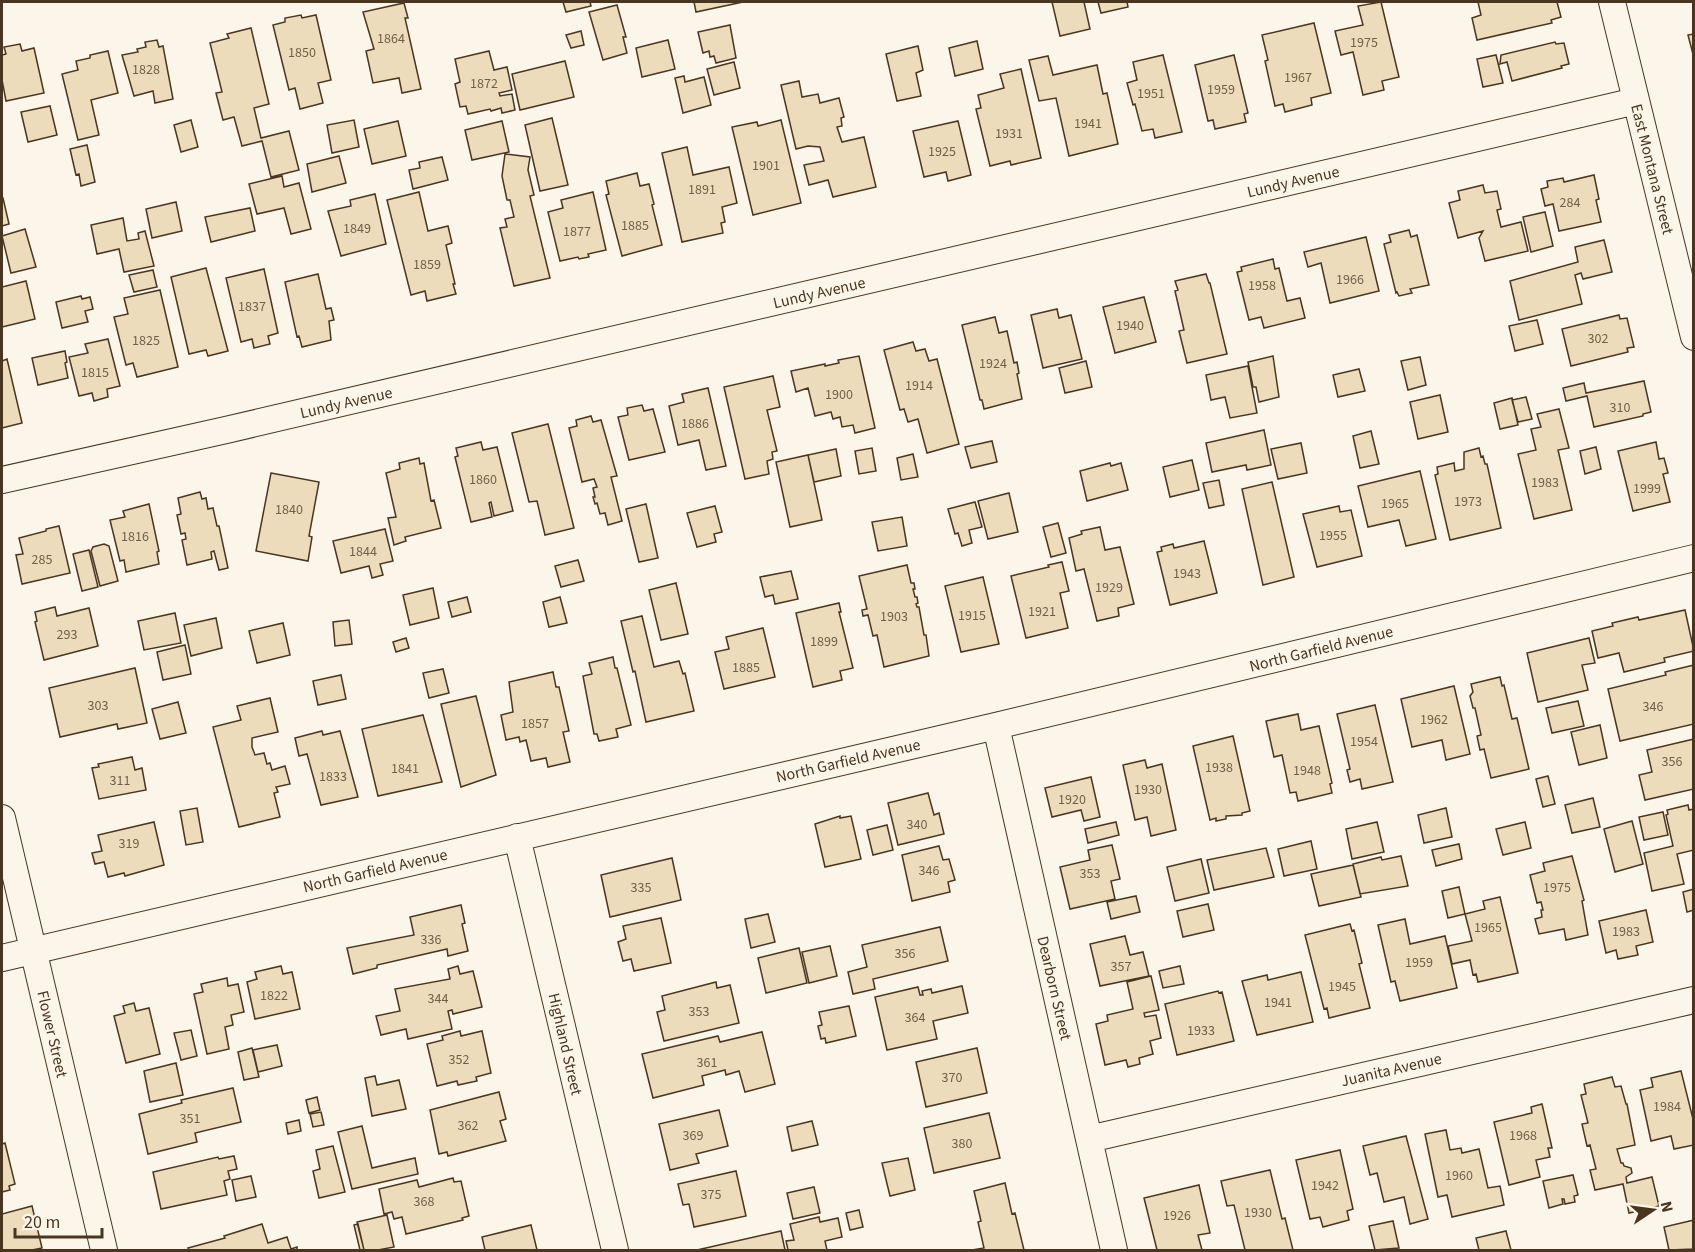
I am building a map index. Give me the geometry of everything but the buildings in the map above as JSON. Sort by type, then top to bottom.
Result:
[{"type":"street","name":"East Montana Street","points":[[1612,2],[1694,337]]},
{"type":"street","name":"Lundy Avenue","points":[[2,480],[237,428],[1636,101]]},
{"type":"street","name":"North Garfield Avenue","points":[[2,958],[996,726],[1694,558]]},
{"type":"street","name":"Dearborn Street","points":[[996,726],[1114,1251]]},
{"type":"street","name":"Flower Street","points":[[2,818],[104,1251]]},
{"type":"street","name":"Highland Street","points":[[517,837],[615,1251]]},
{"type":"street","name":"Juanita Avenue","points":[[1089,1139],[1694,1000]]}]
